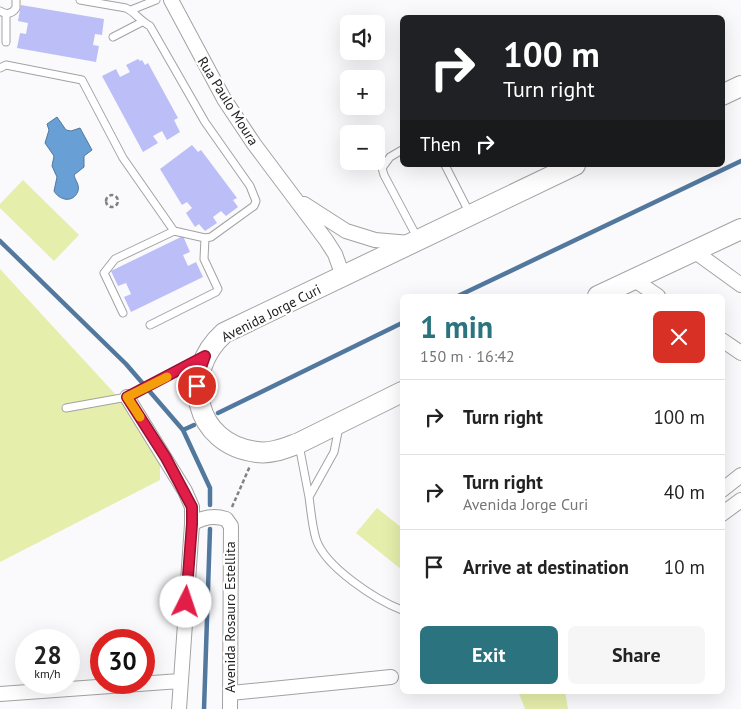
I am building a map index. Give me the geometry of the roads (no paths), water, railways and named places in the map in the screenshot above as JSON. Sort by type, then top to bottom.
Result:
[{"type":"street","name":"Rua Paulo Moura","points":[[171,0],[224,99],[331,247],[343,276]]},
{"type":"street","points":[[725,94],[741,86]]},
{"type":"street","name":"Avenida Jorge Curi","points":[[400,393],[299,443],[281,450],[258,452],[236,446],[218,435],[206,420],[199,401],[198,376],[205,356],[224,333],[571,167]]},
{"type":"street","name":"Rua Paulo Moura","points":[[293,196],[346,231],[375,240],[414,241]]},
{"type":"street","points":[[602,294],[741,229]]},
{"type":"street","points":[[694,251],[741,285]]},
{"type":"street","points":[[633,279],[655,294]]},
{"type":"street","points":[[725,342],[741,353]]},
{"type":"street","points":[[132,395],[192,507],[179,709]]},
{"type":"street","points":[[725,488],[741,475]]},
{"type":"street","points":[[725,512],[741,500]]},
{"type":"street","name":"Avenida Rosauro Estellita","points":[[192,524],[208,517],[218,516],[228,522],[230,709]]},
{"type":"street","points":[[231,693],[391,677]]},
{"type":"street","points":[[0,694],[180,681]]},
{"type":"lane","points":[[6,42],[3,13],[14,11],[17,5],[16,0]]},
{"type":"lane","points":[[80,0],[131,10],[156,0]]},
{"type":"lane","points":[[123,313],[104,273],[115,259],[174,231],[205,238],[211,237],[254,206],[256,201],[250,186],[205,122],[150,26],[142,22],[131,10]]},
{"type":"lane","points":[[113,37],[142,22]]},
{"type":"lane","points":[[0,68],[6,65],[82,80],[124,158],[174,231]]},
{"type":"lane","points":[[400,151],[390,157],[382,168],[414,241]]},
{"type":"lane","points":[[446,167],[470,215]]},
{"type":"lane","points":[[150,325],[216,292],[218,289],[204,258],[205,238]]},
{"type":"lane","points":[[66,408],[132,395],[205,356]]},
{"type":"lane","points":[[309,497],[334,452],[338,442],[340,424]]},
{"type":"lane","points":[[299,443],[317,540],[323,552],[350,580],[385,604],[400,609]]},
{"type":"water","points":[[57,117],[66,130],[71,131],[80,128],[92,150],[84,156],[84,167],[74,175],[78,191],[70,199],[59,197],[54,191],[57,177],[52,166],[54,156],[45,143],[49,130],[47,124]]},
{"type":"waterway","points":[[462,294],[741,161]]},
{"type":"waterway","points":[[0,241],[126,364],[183,430],[210,488],[210,505]]},
{"type":"waterway","points":[[218,413],[400,324]]},
{"type":"waterway","points":[[183,430],[194,425]]},
{"type":"waterway","points":[[204,709],[210,529]]}]
